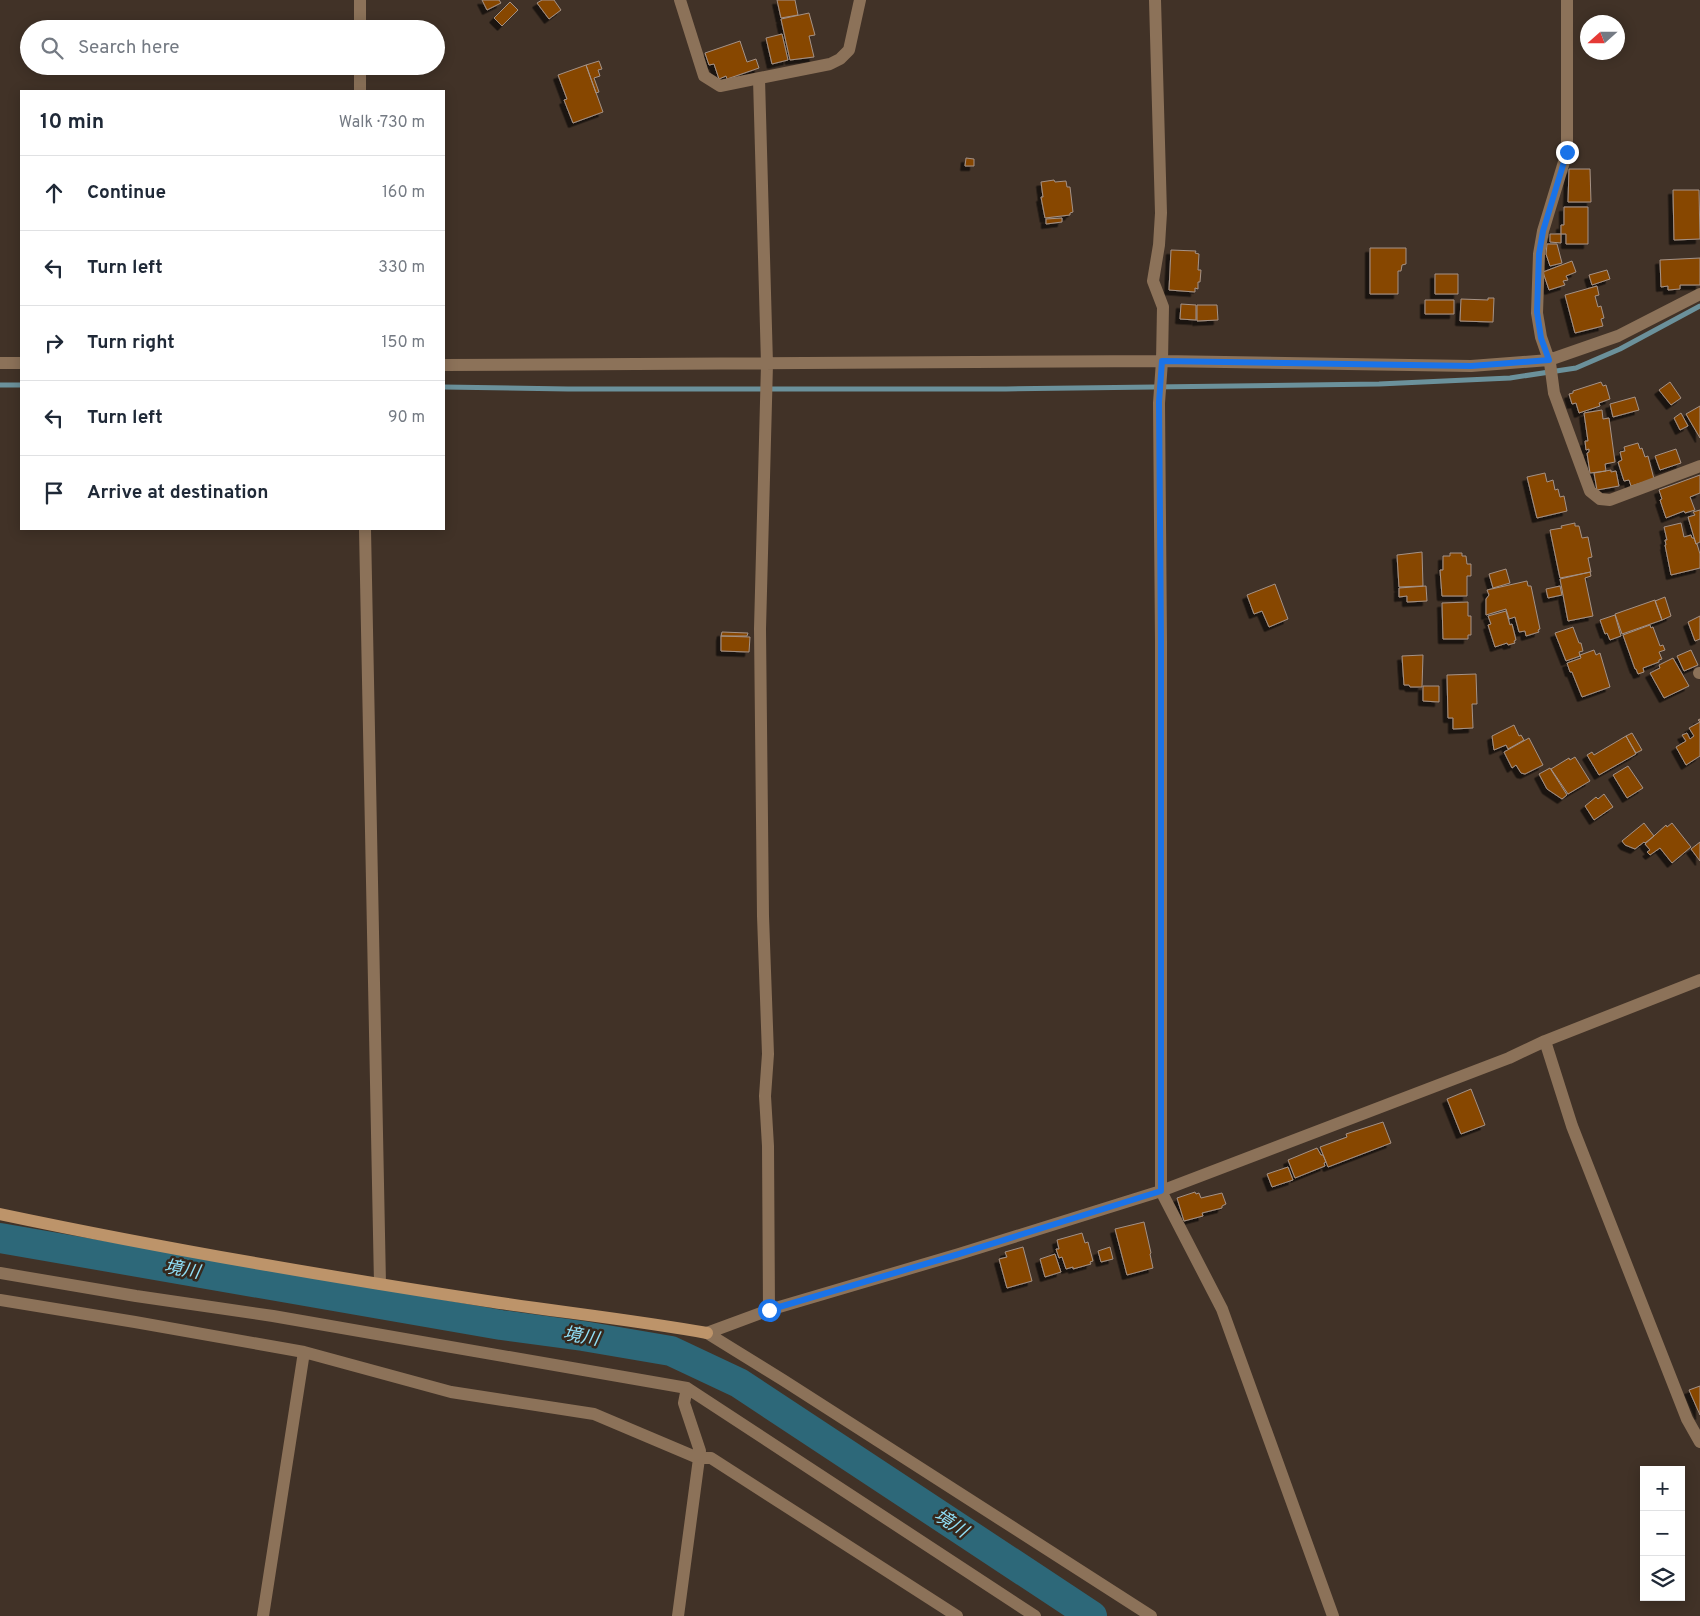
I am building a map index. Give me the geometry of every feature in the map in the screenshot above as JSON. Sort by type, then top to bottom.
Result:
[{"type":"street","points":[[360,0],[360,20]]},
{"type":"street","points":[[680,0],[704,76],[720,86],[759,80],[830,64],[840,59],[849,50],[860,0]]},
{"type":"street","points":[[1155,0],[1161,213],[1154,281],[1163,307],[1159,402],[1161,1191],[1222,1309],[1333,1616]]},
{"type":"street","points":[[1567,0],[1567,152],[1543,231],[1539,254],[1537,312],[1541,338],[1550,361],[1554,393],[1590,491],[1600,499],[1610,500],[1700,466]]},
{"type":"street","points":[[360,75],[360,90]]},
{"type":"street","points":[[759,80],[767,371],[760,629],[763,916],[768,1054],[765,1096],[768,1146],[769,1310]]},
{"type":"street","points":[[445,365],[767,371],[1162,361],[1471,366],[1550,361],[1618,336],[1700,294]]},
{"type":"street","points":[[0,363],[20,363]]},
{"type":"street","points":[[365,530],[380,1284]]},
{"type":"street","points":[[707,1333],[769,1310],[950,1257],[1161,1191],[1509,1058],[1545,1041],[1700,980]]},
{"type":"street","points":[[1545,1041],[1576,1135],[1687,1419],[1700,1442]]},
{"type":"street","points":[[0,1214],[92,1233],[380,1284],[707,1333],[1150,1616]]},
{"type":"street","points":[[0,1272],[136,1296],[273,1316],[687,1388],[1035,1616]]},
{"type":"street","points":[[0,1300],[304,1352],[451,1392],[594,1414],[698,1458],[711,1458],[957,1616]]},
{"type":"street","points":[[263,1616],[304,1352]]},
{"type":"street","points":[[678,1616],[700,1452],[684,1403],[687,1388]]},
{"type":"building","points":[[482,0],[499,0],[501,3],[487,10]]},
{"type":"building","points":[[542,0],[554,0],[561,10],[549,19],[537,3]]},
{"type":"building","points":[[777,0],[795,0],[798,15],[781,18]]},
{"type":"building","points":[[510,2],[518,10],[502,26],[494,18]]},
{"type":"building","points":[[809,13],[815,35],[809,36],[814,57],[790,60],[781,19]]},
{"type":"building","points":[[782,34],[788,60],[772,64],[766,38]]},
{"type":"building","points":[[740,41],[747,62],[756,59],[759,68],[727,79],[726,76],[719,79],[714,64],[709,65],[705,53]]},
{"type":"building","points":[[599,61],[602,69],[598,70],[600,76],[594,78],[599,92],[596,93],[586,65]]},
{"type":"building","points":[[586,65],[603,112],[573,123],[564,100],[567,99],[558,75]]},
{"type":"building","points":[[966,158],[974,159],[974,166],[965,166]]},
{"type":"building","points":[[1569,169],[1590,169],[1591,202],[1568,202]]},
{"type":"building","points":[[1054,180],[1055,182],[1066,181],[1067,187],[1070,187],[1073,212],[1070,215],[1045,218],[1041,197],[1043,197],[1041,182]]},
{"type":"building","points":[[1673,190],[1699,190],[1700,239],[1674,240]]},
{"type":"building","points":[[1564,207],[1588,207],[1588,244],[1566,244],[1566,234],[1561,234],[1561,225],[1564,225]]},
{"type":"building","points":[[1062,218],[1062,222],[1046,224],[1046,219]]},
{"type":"building","points":[[1550,234],[1561,234],[1561,243],[1550,242]]},
{"type":"building","points":[[1547,244],[1557,244],[1562,263],[1550,266],[1546,254]]},
{"type":"building","points":[[1370,248],[1406,248],[1406,264],[1402,265],[1401,271],[1398,271],[1398,294],[1370,294]]},
{"type":"building","points":[[1171,250],[1196,251],[1195,253],[1199,254],[1198,270],[1201,270],[1200,282],[1198,282],[1198,289],[1195,288],[1195,292],[1169,290]]},
{"type":"building","points":[[1700,258],[1700,285],[1680,285],[1680,289],[1668,290],[1668,286],[1661,287],[1660,260]]},
{"type":"building","points":[[1572,261],[1576,272],[1566,276],[1568,280],[1563,281],[1565,285],[1549,290],[1543,272]]},
{"type":"building","points":[[1607,270],[1610,279],[1592,285],[1589,275]]},
{"type":"building","points":[[1435,274],[1458,274],[1458,294],[1435,294]]},
{"type":"building","points":[[1597,286],[1599,295],[1595,296],[1598,307],[1601,306],[1604,318],[1601,319],[1603,326],[1575,333],[1565,295]]},
{"type":"building","points":[[1488,298],[1494,298],[1493,322],[1460,321],[1461,299],[1488,300]]},
{"type":"building","points":[[1425,300],[1454,300],[1454,314],[1425,314]]},
{"type":"building","points":[[1181,304],[1196,305],[1196,320],[1180,319]]},
{"type":"building","points":[[1197,305],[1217,305],[1218,320],[1197,321]]},
{"type":"building","points":[[1601,382],[1603,386],[1606,385],[1610,399],[1599,403],[1600,406],[1579,413],[1576,403],[1572,404],[1569,394]]},
{"type":"building","points":[[1670,382],[1681,398],[1671,405],[1659,390]]},
{"type":"building","points":[[1635,397],[1639,410],[1613,417],[1610,404]]},
{"type":"building","points":[[1700,406],[1700,438],[1686,414]]},
{"type":"building","points":[[1602,410],[1603,419],[1609,418],[1615,462],[1605,464],[1606,471],[1590,473],[1587,453],[1589,449],[1586,450],[1585,441],[1588,441],[1584,413]]},
{"type":"building","points":[[1681,413],[1688,426],[1680,430],[1674,418]]},
{"type":"building","points":[[1638,443],[1645,457],[1648,456],[1654,479],[1631,486],[1629,480],[1624,481],[1618,462],[1622,460],[1620,452],[1625,451],[1624,447]]},
{"type":"building","points":[[1676,449],[1681,463],[1660,470],[1655,456]]},
{"type":"building","points":[[1611,470],[1611,472],[1616,471],[1619,486],[1597,490],[1594,473]]},
{"type":"building","points":[[1545,473],[1547,482],[1553,480],[1555,490],[1558,489],[1560,497],[1564,496],[1567,511],[1537,518],[1527,477]]},
{"type":"building","points":[[1700,475],[1700,493],[1690,497],[1695,510],[1685,513],[1684,511],[1666,518],[1659,490]]},
{"type":"building","points":[[1700,510],[1700,542],[1696,544],[1688,517],[1695,515],[1693,512]]},
{"type":"building","points":[[1575,523],[1575,526],[1579,526],[1582,538],[1588,537],[1592,557],[1588,558],[1591,572],[1560,578],[1550,530]]},
{"type":"building","points":[[1681,523],[1684,537],[1691,535],[1697,544],[1700,554],[1700,568],[1671,575],[1665,545],[1665,540],[1667,540],[1664,527]]},
{"type":"building","points":[[1422,552],[1423,586],[1399,587],[1397,555]]},
{"type":"building","points":[[1450,553],[1462,553],[1462,556],[1466,556],[1467,564],[1471,564],[1471,576],[1467,576],[1467,596],[1442,596],[1440,570],[1443,570],[1443,556],[1450,556]]},
{"type":"building","points":[[1506,569],[1510,583],[1493,588],[1489,574]]},
{"type":"building","points":[[1590,572],[1591,576],[1585,578],[1593,616],[1568,621],[1560,579]]},
{"type":"building","points":[[1527,581],[1528,586],[1531,586],[1540,629],[1538,630],[1539,632],[1526,636],[1525,631],[1519,632],[1515,617],[1509,619],[1506,609],[1486,615],[1486,599],[1489,595],[1487,590]]},
{"type":"building","points":[[1275,584],[1288,619],[1269,627],[1262,611],[1254,614],[1247,595]]},
{"type":"building","points":[[1426,586],[1427,601],[1407,602],[1407,596],[1399,597],[1399,588]]},
{"type":"building","points":[[1560,586],[1562,595],[1548,598],[1546,589]]},
{"type":"building","points":[[1665,597],[1671,616],[1662,620],[1655,601]]},
{"type":"building","points":[[1655,600],[1662,620],[1622,634],[1615,614]]},
{"type":"building","points":[[1468,602],[1468,616],[1471,616],[1471,635],[1468,635],[1468,639],[1443,639],[1442,603]]},
{"type":"building","points":[[1506,611],[1516,640],[1514,641],[1515,643],[1508,645],[1507,643],[1495,647],[1488,625],[1491,624],[1488,616]]},
{"type":"building","points":[[1615,615],[1621,636],[1610,640],[1607,633],[1605,634],[1600,620]]},
{"type":"building","points":[[1700,616],[1700,639],[1695,641],[1688,622]]},
{"type":"building","points":[[1650,625],[1651,628],[1653,627],[1660,646],[1663,645],[1665,650],[1659,652],[1662,659],[1659,662],[1643,668],[1644,672],[1638,674],[1623,635]]},
{"type":"building","points":[[1573,627],[1583,651],[1579,652],[1580,656],[1566,661],[1555,633]]},
{"type":"building","points":[[722,632],[748,633],[747,636],[721,636]]},
{"type":"building","points":[[721,636],[750,637],[749,652],[721,651]]},
{"type":"building","points":[[1594,650],[1596,655],[1600,653],[1610,687],[1582,697],[1567,663],[1581,658],[1580,655]]},
{"type":"building","points":[[1691,650],[1698,665],[1684,671],[1677,656]]},
{"type":"building","points":[[1423,655],[1422,687],[1404,685],[1402,656]]},
{"type":"building","points":[[1673,658],[1689,686],[1664,698],[1650,673],[1660,668],[1659,665]]},
{"type":"building","points":[[1476,674],[1477,704],[1472,704],[1473,728],[1453,729],[1453,718],[1448,718],[1447,675]]},
{"type":"building","points":[[1423,686],[1439,686],[1439,702],[1423,701]]},
{"type":"building","points":[[1700,722],[1700,756],[1686,765],[1676,747],[1686,741],[1682,735],[1687,733],[1690,739],[1694,736],[1689,728]]},
{"type":"building","points":[[1514,725],[1519,736],[1521,735],[1524,740],[1508,749],[1506,745],[1494,750],[1492,736]]},
{"type":"building","points":[[1632,733],[1642,750],[1636,753],[1626,736]]},
{"type":"building","points":[[1626,736],[1636,754],[1599,775],[1587,755],[1592,752],[1594,755]]},
{"type":"building","points":[[1529,738],[1543,765],[1525,774],[1521,773],[1516,765],[1512,768],[1504,752]]},
{"type":"building","points":[[1575,757],[1590,781],[1568,794],[1551,769],[1569,758],[1570,760]]},
{"type":"building","points":[[1628,766],[1643,788],[1627,798],[1613,775]]},
{"type":"building","points":[[1550,768],[1567,795],[1562,799],[1547,789],[1539,774]]},
{"type":"building","points":[[1604,794],[1613,807],[1594,820],[1585,806],[1596,797],[1598,799]]},
{"type":"building","points":[[1644,823],[1654,836],[1635,849],[1625,845],[1622,841]]},
{"type":"building","points":[[1672,823],[1691,847],[1672,863],[1660,848],[1650,855],[1647,852],[1650,850],[1645,844],[1666,825],[1667,827]]},
{"type":"building","points":[[1700,842],[1700,861],[1691,849]]},
{"type":"building","points":[[1471,1089],[1485,1125],[1461,1134],[1447,1099]]},
{"type":"building","points":[[1383,1122],[1391,1143],[1328,1167],[1320,1147],[1347,1137],[1346,1134]]},
{"type":"building","points":[[1317,1148],[1321,1155],[1323,1155],[1326,1162],[1324,1163],[1325,1166],[1295,1178],[1288,1160]]},
{"type":"building","points":[[1288,1167],[1293,1180],[1272,1187],[1267,1174]]},
{"type":"building","points":[[1195,1192],[1196,1194],[1199,1193],[1201,1198],[1222,1193],[1226,1204],[1222,1208],[1202,1213],[1203,1216],[1184,1221],[1177,1198]]},
{"type":"building","points":[[1144,1222],[1153,1268],[1127,1275],[1115,1229]]},
{"type":"building","points":[[1082,1233],[1085,1243],[1088,1242],[1093,1261],[1090,1262],[1091,1264],[1066,1269],[1062,1257],[1059,1258],[1056,1249],[1059,1249],[1057,1240]]},
{"type":"building","points":[[1023,1247],[1032,1281],[1007,1288],[999,1259],[1007,1257],[1005,1252]]},
{"type":"building","points":[[1110,1247],[1113,1259],[1101,1262],[1098,1251]]},
{"type":"building","points":[[1055,1254],[1061,1272],[1045,1277],[1040,1259]]},
{"type":"building","points":[[1700,1386],[1700,1415],[1689,1390]]},
{"type":"waterway","points":[[445,387],[568,389],[1006,389],[1379,384],[1510,378],[1576,368],[1620,349],[1700,306]]},
{"type":"waterway","points":[[0,385],[20,385]]},
{"type":"waterway","name":"境川","points":[[0,1238],[501,1325],[583,1336],[671,1351],[739,1383],[1092,1616]]},
{"type":"route","points":[[769,1310],[959,1254],[1161,1191],[1159,402],[1162,361],[1471,366],[1549,360],[1541,338],[1537,312],[1539,254],[1543,231],[1567,152]]}]
